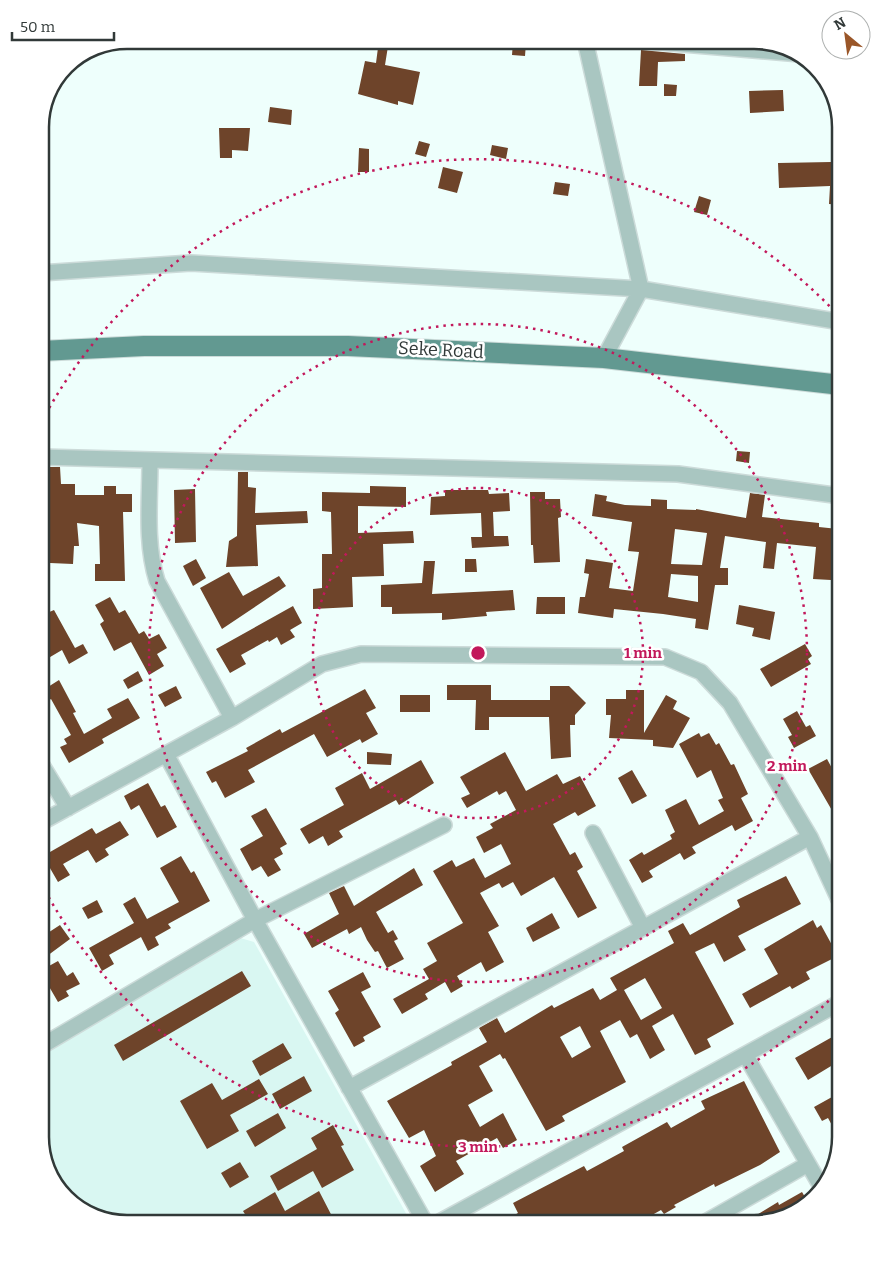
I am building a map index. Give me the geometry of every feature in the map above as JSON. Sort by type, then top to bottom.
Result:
[{"type":"main road","name":"Seke Road","points":[[49,351],[144,346],[348,346],[604,358],[832,384]]},
{"type":"street","points":[[587,49],[641,289],[604,358]]},
{"type":"street","points":[[741,49],[776,52]]},
{"type":"street","points":[[49,272],[191,264],[641,289],[832,321]]},
{"type":"street","points":[[49,457],[678,474],[832,495]]},
{"type":"street","points":[[150,461],[150,550],[152,566],[157,581],[232,718]]},
{"type":"street","points":[[49,818],[232,718],[322,664],[361,654],[666,657],[701,672],[730,703],[810,837],[832,885]]},
{"type":"street","points":[[166,754],[255,920],[421,1215]]},
{"type":"street","points":[[49,777],[68,808]]},
{"type":"street","points":[[49,1042],[255,920],[444,825]]},
{"type":"street","points":[[593,833],[643,928]]},
{"type":"street","points":[[349,1088],[810,837]]},
{"type":"street","points":[[453,1215],[746,1056],[832,1007]]},
{"type":"street","points":[[746,1056],[818,1182]]},
{"type":"street","points":[[718,1215],[808,1164]]},
{"type":"shaded area","points":[[237,937],[254,942],[407,1215],[122,1215],[112,1214],[88,1205],[65,1185],[51,1157],[49,1147],[49,1049]]},
{"type":"building","points":[[378,49],[388,49],[385,65],[420,72],[413,105],[398,101],[398,105],[358,94],[365,61],[376,63]]},
{"type":"building","points":[[512,49],[526,49],[525,56],[512,55]]},
{"type":"building","points":[[641,50],[685,54],[685,61],[658,62],[657,86],[639,86]]},
{"type":"building","points":[[664,84],[677,85],[676,96],[664,96]]},
{"type":"building","points":[[783,90],[784,111],[750,113],[749,91]]},
{"type":"building","points":[[270,107],[292,110],[291,125],[268,122]]},
{"type":"building","points":[[219,128],[250,128],[248,151],[232,150],[232,158],[220,158]]},
{"type":"building","points":[[419,141],[430,144],[426,157],[415,154]]},
{"type":"building","points":[[492,145],[508,148],[506,159],[490,155]]},
{"type":"building","points":[[359,148],[369,149],[369,172],[358,172]]},
{"type":"building","points":[[832,156],[832,204],[829,204],[830,186],[779,188],[778,163],[831,162]]},
{"type":"building","points":[[443,167],[463,172],[457,193],[438,188]]},
{"type":"building","points":[[555,182],[570,184],[568,196],[553,194]]},
{"type":"building","points":[[699,196],[711,200],[707,215],[694,212]]},
{"type":"building","points":[[737,451],[750,452],[749,463],[736,461]]},
{"type":"building","points":[[49,467],[60,467],[61,484],[75,484],[75,495],[104,495],[104,486],[116,486],[116,494],[132,494],[132,512],[123,512],[125,581],[95,581],[95,564],[100,564],[99,526],[77,523],[79,546],[74,546],[73,564],[50,563]]},
{"type":"building","points":[[238,472],[248,472],[248,487],[256,488],[255,513],[307,511],[308,523],[256,525],[258,566],[226,567],[229,541],[237,536]]},
{"type":"building","points":[[370,486],[406,487],[406,507],[358,506],[358,533],[413,531],[414,543],[383,544],[384,576],[352,577],[353,607],[313,609],[313,589],[322,588],[322,554],[332,554],[331,512],[322,511],[322,492],[370,493]]},
{"type":"building","points":[[195,489],[196,542],[175,543],[174,490]]},
{"type":"building","points":[[445,490],[488,490],[489,494],[509,493],[510,511],[493,512],[494,536],[508,536],[509,546],[472,548],[471,537],[482,537],[481,513],[430,515],[431,497],[445,496]]},
{"type":"building","points":[[530,492],[545,492],[545,499],[560,499],[561,517],[558,518],[560,562],[534,563],[533,545],[531,545]]},
{"type":"building","points":[[750,493],[765,495],[762,517],[819,523],[819,527],[832,528],[831,580],[813,579],[816,547],[777,543],[774,569],[763,568],[766,542],[725,536],[720,568],[728,568],[728,585],[715,585],[708,630],[695,628],[696,619],[663,614],[614,609],[613,618],[578,613],[580,597],[585,597],[589,574],[584,573],[586,559],[613,563],[609,588],[633,591],[639,552],[628,551],[632,522],[592,516],[595,494],[607,496],[606,501],[625,505],[651,506],[651,499],[667,500],[667,509],[696,509],[746,518]],"holes":[[[675,529],[707,533],[702,565],[671,564]],[[671,574],[698,576],[698,602],[668,597]]]},
{"type":"building","points":[[196,559],[206,578],[193,586],[183,566]]},
{"type":"building","points":[[465,559],[476,559],[477,572],[465,572]]},
{"type":"building","points":[[424,561],[435,561],[432,594],[513,590],[515,610],[486,612],[487,616],[442,620],[442,613],[392,614],[392,607],[381,607],[381,585],[422,583]]},
{"type":"building","points":[[229,572],[243,596],[279,576],[286,586],[222,629],[200,588]]},
{"type":"building","points":[[110,597],[119,613],[125,610],[139,634],[144,631],[149,639],[159,634],[167,648],[157,654],[164,666],[149,675],[131,642],[114,651],[100,624],[104,621],[95,605]]},
{"type":"building","points":[[537,597],[565,597],[565,614],[536,614]]},
{"type":"building","points":[[739,605],[775,612],[770,640],[752,636],[754,628],[736,624]]},
{"type":"building","points":[[293,606],[302,623],[290,630],[295,637],[281,645],[277,637],[269,642],[268,640],[241,655],[246,664],[230,673],[216,649]]},
{"type":"building","points":[[54,610],[75,648],[83,644],[88,653],[69,664],[62,650],[49,658],[49,612]]},
{"type":"building","points":[[805,644],[812,656],[808,659],[811,664],[771,687],[760,669]]},
{"type":"building","points":[[138,671],[143,681],[128,689],[123,680]]},
{"type":"building","points":[[59,680],[76,712],[73,713],[84,734],[112,718],[107,709],[128,698],[140,718],[102,739],[104,743],[69,763],[60,747],[67,744],[64,739],[71,735],[51,699],[49,700],[49,686]]},
{"type":"building","points":[[447,685],[491,685],[491,700],[550,700],[550,686],[569,686],[586,703],[575,715],[575,725],[570,725],[571,757],[551,759],[549,717],[489,717],[489,730],[475,730],[476,700],[447,700]]},
{"type":"building","points":[[176,686],[182,698],[165,707],[158,695]]},
{"type":"building","points":[[365,689],[376,708],[366,713],[378,734],[362,743],[360,739],[327,757],[314,734],[248,770],[255,782],[225,798],[216,781],[212,783],[206,772],[248,751],[246,748],[280,729],[282,733]]},
{"type":"building","points":[[626,690],[644,690],[644,733],[666,695],[677,701],[673,709],[690,718],[673,748],[653,746],[653,740],[609,738],[611,715],[606,715],[606,699],[626,699]]},
{"type":"building","points":[[400,695],[430,695],[430,712],[400,712]]},
{"type":"building","points":[[797,711],[806,727],[810,725],[816,736],[794,748],[788,737],[792,735],[783,719]]},
{"type":"building","points":[[699,733],[701,737],[709,733],[716,745],[719,743],[731,765],[734,764],[748,794],[741,798],[753,821],[735,831],[732,825],[692,847],[696,853],[684,860],[680,853],[649,871],[653,877],[642,883],[629,860],[642,852],[644,855],[672,839],[670,835],[675,832],[665,810],[686,799],[699,825],[724,811],[718,800],[723,798],[711,770],[697,778],[679,744]]},
{"type":"building","points":[[367,752],[392,754],[391,765],[367,764]]},
{"type":"building","points":[[505,752],[526,791],[557,774],[563,784],[580,776],[596,806],[578,816],[575,812],[553,824],[570,855],[575,852],[583,867],[577,871],[597,908],[578,918],[554,877],[521,896],[513,882],[502,888],[499,883],[480,893],[499,926],[488,932],[504,962],[486,972],[481,962],[457,976],[463,986],[451,993],[445,982],[425,994],[428,999],[402,1014],[393,999],[429,979],[423,969],[437,961],[427,943],[463,923],[433,871],[452,860],[456,867],[474,858],[485,878],[511,864],[501,844],[484,853],[476,837],[493,828],[490,824],[516,810],[506,791],[499,795],[497,791],[467,808],[461,798],[470,794],[460,777]]},
{"type":"building","points":[[827,759],[832,768],[832,810],[808,769]]},
{"type":"building","points":[[421,760],[434,783],[399,805],[396,800],[339,831],[343,837],[328,846],[323,836],[309,844],[300,829],[344,805],[335,788],[362,773],[370,789]]},
{"type":"building","points":[[632,770],[647,796],[632,804],[618,778]]},
{"type":"building","points":[[148,783],[161,807],[165,805],[177,827],[157,838],[139,805],[131,810],[124,796]]},
{"type":"building","points":[[266,808],[287,844],[280,848],[283,854],[274,859],[281,870],[268,877],[261,866],[252,871],[240,849],[263,836],[251,816]]},
{"type":"building","points":[[120,821],[129,835],[105,849],[109,855],[96,863],[88,850],[63,864],[70,875],[58,882],[49,866],[49,853],[92,828],[96,834]]},
{"type":"building","points":[[181,856],[191,873],[194,871],[210,901],[168,924],[171,928],[155,937],[159,945],[148,951],[141,937],[109,955],[114,964],[102,971],[89,948],[134,923],[123,904],[135,897],[147,919],[179,902],[160,868]]},
{"type":"building","points":[[414,868],[423,885],[376,912],[388,933],[393,930],[398,939],[394,941],[404,959],[387,968],[378,951],[375,952],[367,940],[361,927],[349,934],[347,929],[312,948],[304,934],[339,914],[329,893],[344,886],[354,906]]},
{"type":"building","points":[[786,876],[801,904],[738,936],[746,950],[724,962],[714,943],[695,952],[734,1024],[707,1039],[711,1047],[695,1055],[673,1014],[652,1026],[665,1050],[650,1059],[637,1034],[630,1038],[620,1020],[600,1031],[626,1082],[562,1116],[565,1121],[546,1131],[505,1058],[503,1059],[500,1054],[479,1066],[493,1091],[468,1105],[480,1127],[503,1113],[517,1140],[503,1148],[497,1138],[456,1161],[464,1174],[435,1192],[420,1166],[436,1156],[424,1130],[409,1138],[387,1101],[452,1065],[451,1062],[487,1042],[479,1028],[497,1018],[505,1033],[552,1005],[554,1008],[593,988],[600,1000],[617,990],[610,978],[674,943],[668,931],[683,923],[690,935],[740,907],[737,900]],"holes":[[[645,978],[662,1008],[641,1020],[624,990]],[[580,1026],[591,1047],[572,1058],[560,1037]]]},
{"type":"building","points":[[97,900],[103,912],[88,919],[82,908]]},
{"type":"building","points":[[552,913],[560,928],[533,942],[526,928]]},
{"type":"building","points":[[813,920],[817,928],[821,925],[832,945],[832,959],[806,972],[810,979],[792,989],[790,986],[750,1008],[742,994],[778,974],[764,949]]},
{"type":"building","points":[[60,925],[70,939],[49,955],[49,932]]},
{"type":"building","points":[[58,961],[67,976],[73,972],[80,984],[66,991],[69,996],[58,1002],[49,986],[49,966]]},
{"type":"building","points":[[242,971],[251,986],[123,1061],[114,1045]]},
{"type":"building","points":[[363,972],[371,987],[361,992],[381,1027],[363,1037],[365,1041],[354,1047],[335,1013],[339,1010],[328,991]]},
{"type":"building","points":[[832,1037],[832,1065],[808,1080],[795,1058]]},
{"type":"building","points":[[283,1043],[292,1058],[260,1076],[252,1061]]},
{"type":"building","points":[[304,1076],[312,1091],[280,1109],[272,1094]]},
{"type":"building","points":[[259,1079],[268,1094],[230,1115],[239,1131],[207,1149],[180,1101],[212,1083],[222,1100]]},
{"type":"building","points":[[744,1081],[780,1152],[760,1165],[715,1187],[714,1184],[674,1205],[676,1207],[664,1214],[661,1210],[652,1215],[514,1215],[518,1213],[513,1203],[584,1166],[587,1171],[624,1151],[622,1147],[667,1122],[671,1128],[705,1109],[701,1101]]},
{"type":"building","points":[[832,1097],[832,1125],[828,1118],[822,1121],[814,1107]]},
{"type":"building","points":[[278,1113],[286,1128],[255,1147],[246,1131]]},
{"type":"building","points":[[333,1125],[344,1145],[341,1146],[354,1170],[322,1188],[313,1171],[278,1191],[270,1176],[317,1149],[311,1138]]},
{"type":"building","points":[[240,1162],[249,1177],[230,1188],[221,1173]]},
{"type":"building","points":[[319,1191],[331,1215],[245,1215],[243,1211],[275,1192],[285,1211]]},
{"type":"building","points":[[802,1192],[805,1196],[793,1205],[774,1213],[757,1215],[778,1202],[779,1205]]}]
